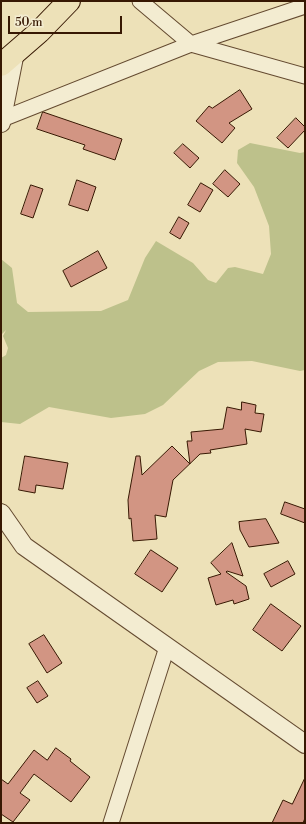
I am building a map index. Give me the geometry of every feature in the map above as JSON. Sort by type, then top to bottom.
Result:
[{"type":"main road","points":[[8,58],[38,32],[69,1]]},
{"type":"street","points":[[140,1],[191,44],[305,76]]},
{"type":"street","points":[[8,58],[1,121],[191,44],[305,6]]},
{"type":"street","points":[[1,513],[24,546],[305,744]]},
{"type":"street","points":[[111,823],[167,647]]},
{"type":"green space","points":[[250,143],[300,153],[305,152],[305,370],[300,371],[252,361],[218,362],[199,371],[163,405],[145,414],[111,418],[49,407],[20,424],[1,422],[1,358],[6,355],[8,348],[3,336],[6,330],[1,335],[1,259],[12,268],[17,303],[28,312],[101,311],[128,300],[145,258],[156,241],[193,263],[208,280],[216,283],[228,268],[235,267],[263,274],[271,254],[269,226],[254,187],[237,163],[238,150]]},
{"type":"building","points":[[240,90],[252,109],[229,123],[235,128],[222,143],[196,121],[209,106],[212,108]]},
{"type":"building","points":[[43,112],[122,139],[115,160],[83,149],[85,145],[37,129]]},
{"type":"building","points":[[296,118],[305,127],[305,130],[288,148],[277,138]]},
{"type":"building","points":[[183,144],[199,158],[190,168],[174,153]]},
{"type":"building","points":[[225,170],[240,184],[228,197],[213,184]]},
{"type":"building","points":[[77,180],[96,187],[88,211],[69,205]]},
{"type":"building","points":[[201,183],[213,190],[200,212],[188,205]]},
{"type":"building","points":[[31,185],[43,189],[33,218],[21,214]]},
{"type":"building","points":[[179,217],[189,223],[180,239],[170,233]]},
{"type":"building","points":[[98,251],[107,268],[71,287],[63,271]]},
{"type":"building","points":[[242,402],[256,405],[255,413],[264,414],[261,432],[245,429],[247,444],[210,450],[211,453],[200,454],[190,464],[187,441],[192,441],[191,432],[223,429],[227,407],[241,410]]},
{"type":"building","points":[[172,446],[190,464],[173,480],[166,517],[155,515],[157,539],[133,541],[131,518],[129,519],[128,500],[136,456],[140,456],[142,475]]},
{"type":"building","points":[[25,456],[68,463],[63,489],[36,485],[35,493],[19,490]]},
{"type":"building","points":[[285,502],[305,509],[305,523],[281,514]]},
{"type":"building","points":[[266,519],[279,543],[249,547],[240,530],[239,522]]},
{"type":"building","points":[[232,543],[243,576],[227,571],[226,572],[246,586],[249,599],[234,604],[233,600],[216,605],[208,578],[221,574],[211,563]]},
{"type":"building","points":[[151,550],[178,568],[162,592],[135,574]]},
{"type":"building","points":[[288,561],[295,574],[271,587],[264,574]]},
{"type":"building","points":[[271,604],[301,626],[282,651],[253,630]]},
{"type":"building","points":[[44,635],[62,663],[47,673],[29,644]]},
{"type":"building","points":[[38,681],[48,696],[37,703],[27,688]]},
{"type":"building","points":[[56,748],[71,759],[70,761],[90,777],[71,802],[34,774],[20,793],[30,800],[13,822],[1,814],[1,779],[8,784],[34,750],[47,760]]},
{"type":"building","points":[[305,778],[305,818],[303,823],[272,823],[283,800],[292,804]]}]
